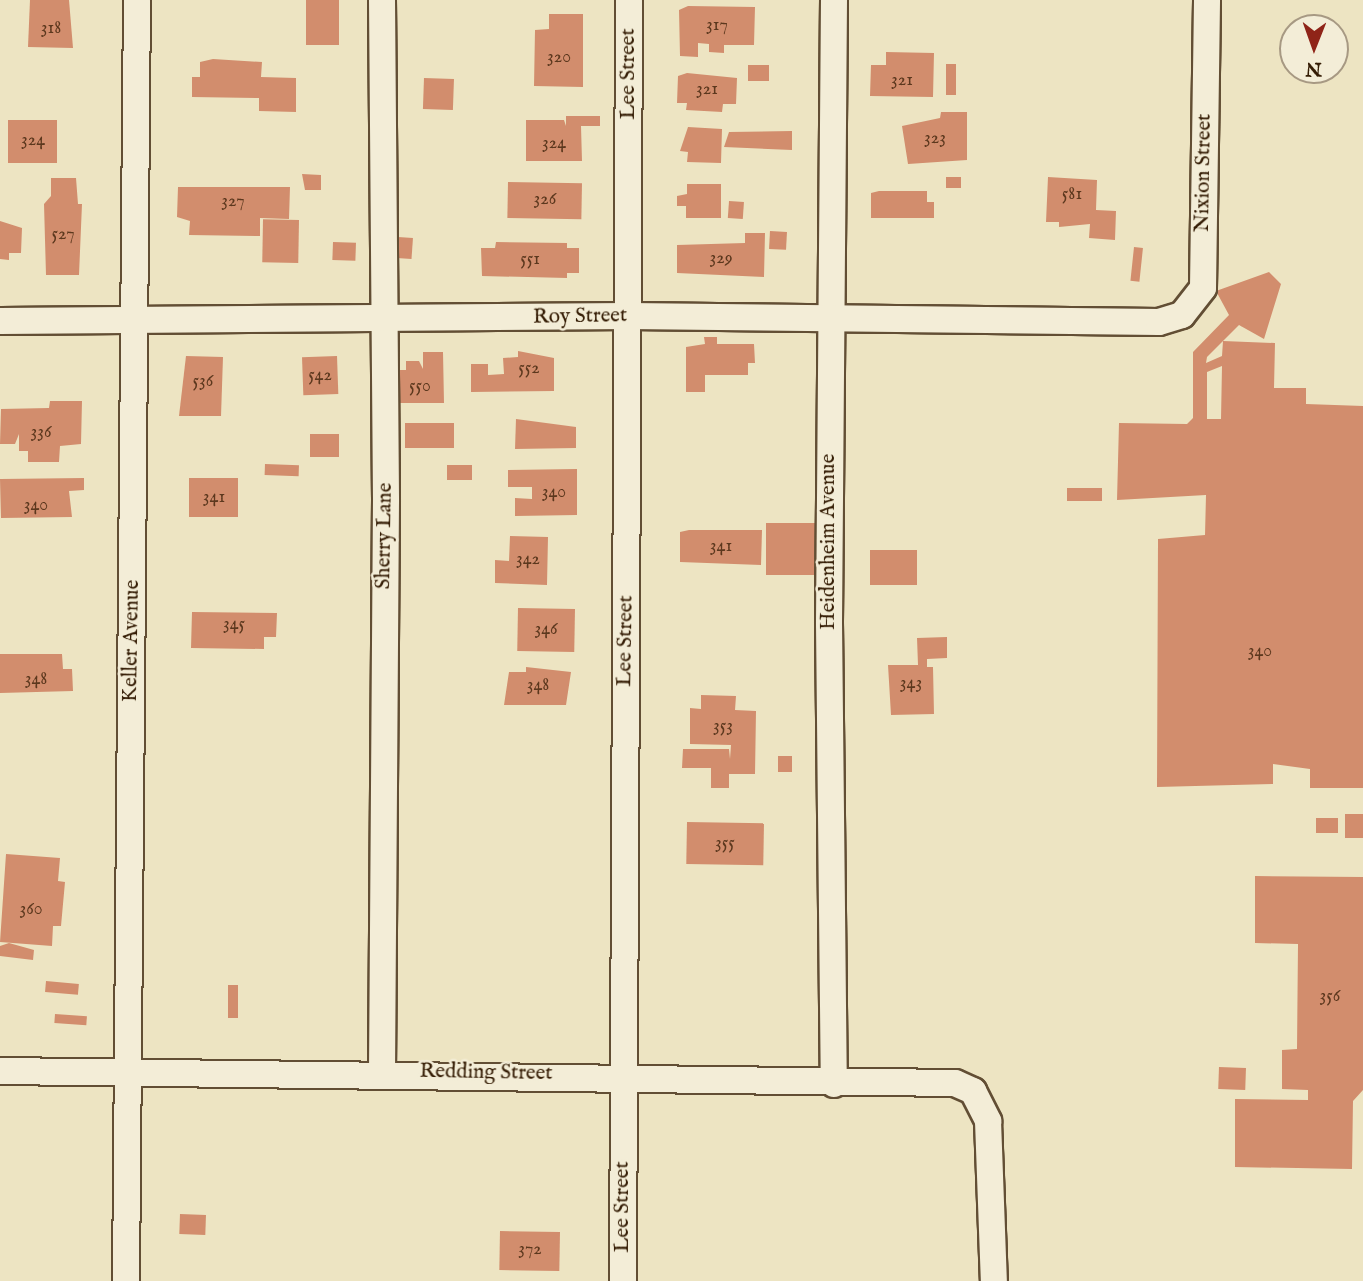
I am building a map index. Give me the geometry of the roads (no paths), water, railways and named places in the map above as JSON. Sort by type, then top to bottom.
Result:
[{"type":"street","name":"Keller Avenue","points":[[125,1281],[137,0]]},
{"type":"street","name":"Sherry Lane","points":[[382,0],[382,319],[386,500],[382,1072]]},
{"type":"street","name":"Lee Street","points":[[623,1281],[629,0]]},
{"type":"street","name":"Heidenheim Avenue","points":[[834,0],[830,317],[834,1084]]},
{"type":"street","name":"Nixion Street","points":[[1159,322],[1182,315],[1203,288],[1207,0]]},
{"type":"street","name":"Roy Street","points":[[0,321],[629,316],[1159,322]]},
{"type":"street","name":"Redding Street","points":[[0,1071],[622,1075],[834,1084],[923,1080],[970,1089],[988,1121],[994,1281]]}]
